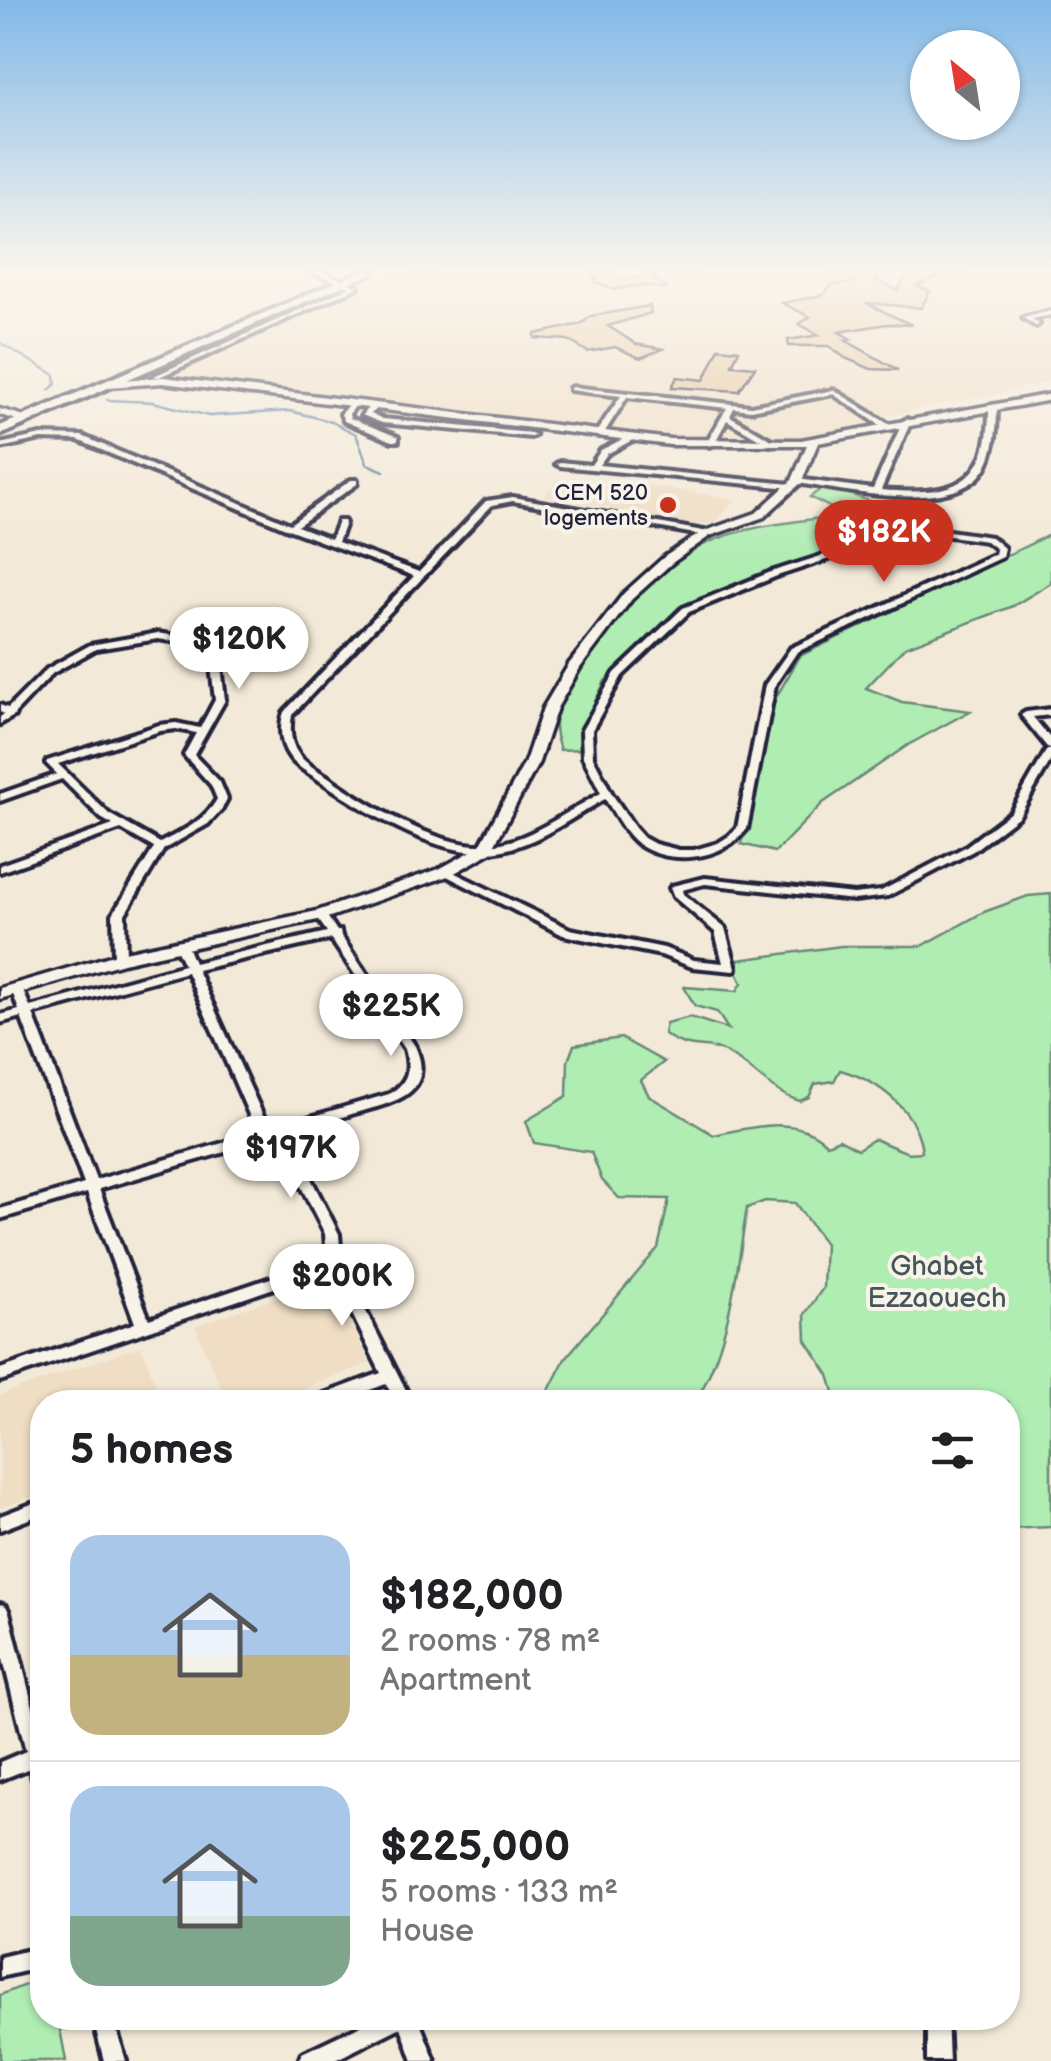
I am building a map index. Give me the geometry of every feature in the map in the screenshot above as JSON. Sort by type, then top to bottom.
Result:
[{"type":"highway","points":[[4,420],[122,368]]},
{"type":"highway","points":[[4,420],[167,368]]},
{"type":"street","points":[[108,384],[156,374],[534,430],[710,444],[814,441],[1051,397]]},
{"type":"street","points":[[572,390],[751,408],[834,392],[886,425]]},
{"type":"street","points":[[599,434],[625,395]]},
{"type":"street","points":[[353,404],[344,414],[346,419],[395,440]]},
{"type":"street","points":[[710,444],[732,406]]},
{"type":"street","points":[[560,464],[877,490],[942,491],[972,480],[981,468],[994,428],[993,407]]},
{"type":"street","points":[[726,417],[758,412],[751,408]]},
{"type":"street","points":[[726,417],[772,443]]},
{"type":"street","points":[[877,490],[907,421]]},
{"type":"street","points":[[525,444],[534,430]]},
{"type":"street","points":[[0,446],[60,436],[79,438],[291,527],[420,575]]},
{"type":"street","points":[[596,465],[604,452],[632,438]]},
{"type":"street","points":[[486,850],[532,762],[550,708],[574,667],[628,596],[668,560],[706,534],[760,515],[794,483],[814,441]]},
{"type":"street","points":[[291,527],[354,482]]},
{"type":"street","points":[[486,850],[401,826],[313,772],[295,758],[287,745],[287,714],[489,502],[501,499],[706,534]]},
{"type":"street","points":[[334,542],[342,523]]},
{"type":"street","points":[[914,528],[988,538],[1000,548],[1000,555],[794,650],[770,685],[742,828],[730,843],[697,852],[654,847],[639,839],[607,794],[588,757],[588,730],[618,675],[686,610],[774,574],[914,528]]},
{"type":"street","points":[[0,722],[10,716],[5,710],[50,671],[94,647],[158,636],[196,642],[215,657],[220,700],[189,755],[216,784],[222,799],[200,825],[160,847],[118,914],[120,958]]},
{"type":"street","points":[[445,872],[567,932],[664,952],[692,963],[730,968],[721,931],[678,895],[676,888],[705,881],[854,897],[884,894],[969,849],[1015,814],[1051,748],[1026,715],[1051,712]]},
{"type":"street","points":[[160,847],[105,816],[52,763],[159,728],[176,726],[202,731]]},
{"type":"street","points":[[0,798],[64,775]]},
{"type":"street","points":[[144,1326],[26,1012],[9,992],[120,958],[320,915],[445,872],[607,794]]},
{"type":"street","points":[[0,869],[122,825]]},
{"type":"street","points":[[0,1214],[394,1097],[410,1088],[416,1073],[411,1050],[320,915]]},
{"type":"street","points":[[0,1019],[188,968],[336,934]]},
{"type":"street","points":[[181,946],[265,1136]]},
{"type":"street","points":[[280,1131],[332,1234],[334,1262],[398,1390]]},
{"type":"street","points":[[0,1376],[334,1262]]},
{"type":"street","points":[[353,1390],[390,1376]]},
{"type":"street","points":[[0,1523],[30,1512]]},
{"type":"street","points":[[0,1612],[30,1708]]},
{"type":"street","points":[[0,1771],[30,1759]]},
{"type":"street","points":[[0,1967],[30,1960]]},
{"type":"street","points":[[106,2030],[115,2061]]},
{"type":"street","points":[[310,2061],[373,2030]]},
{"type":"street","points":[[412,2030],[424,2061]]},
{"type":"street","points":[[937,2030],[938,2061]]},
{"type":"shaded area","points":[[174,368],[1051,368],[1051,382],[884,417],[892,424],[814,441],[670,442],[163,380],[157,376]]},
{"type":"shaded area","name":"CEM 520 logements","points":[[558,479],[620,488],[625,482],[736,499],[715,523],[693,525],[608,514],[612,508],[543,496]]},
{"type":"shaded area","points":[[328,1279],[370,1363],[299,1390],[222,1390],[195,1326]]},
{"type":"shaded area","points":[[141,1346],[158,1390],[30,1390],[30,1497],[0,1508],[0,1395]]},
{"type":"green space","points":[[825,486],[918,517],[914,525],[771,570],[679,607],[605,681],[582,730],[581,749],[560,750],[555,728],[558,705],[570,679],[589,651],[637,597],[687,555],[721,537],[839,512],[810,497]]},
{"type":"green space","points":[[1051,534],[1051,583],[1013,606],[905,647],[866,688],[902,702],[970,711],[908,745],[823,803],[775,852],[741,844],[772,704],[800,656]]},
{"type":"green space","name":"Ghabet Ezzaouech","points":[[1051,894],[1051,1527],[1020,1528],[1020,1390],[833,1390],[829,1375],[806,1340],[805,1314],[823,1288],[825,1244],[795,1203],[765,1201],[747,1208],[724,1333],[702,1390],[549,1390],[565,1359],[658,1248],[669,1199],[619,1198],[602,1180],[591,1152],[534,1143],[526,1121],[567,1096],[568,1061],[574,1045],[621,1038],[664,1062],[641,1080],[649,1096],[714,1135],[759,1126],[788,1126],[815,1135],[827,1144],[839,1139],[858,1149],[874,1139],[908,1153],[922,1152],[913,1123],[904,1111],[868,1081],[840,1070],[834,1081],[815,1084],[809,1097],[800,1101],[779,1092],[725,1052],[674,1040],[664,1034],[666,1023],[690,1017],[728,1029],[717,1012],[695,1006],[684,987],[737,991],[742,983],[731,961],[841,946],[922,946],[984,912],[1028,896]]},
{"type":"green space","points":[[30,1983],[30,2030],[60,2030],[66,2061],[0,2061],[0,1995]]},
{"type":"building","points":[[710,368],[754,368],[739,391],[672,387],[677,377],[704,380]]},
{"type":"waterway","points":[[43,368],[55,375],[56,384],[49,390]]},
{"type":"waterway","points":[[107,400],[153,402],[209,416],[290,411],[330,421],[356,434],[367,464],[384,471]]},
{"type":"place","name":"CEM 520 logements","points":[[668,505]]}]
